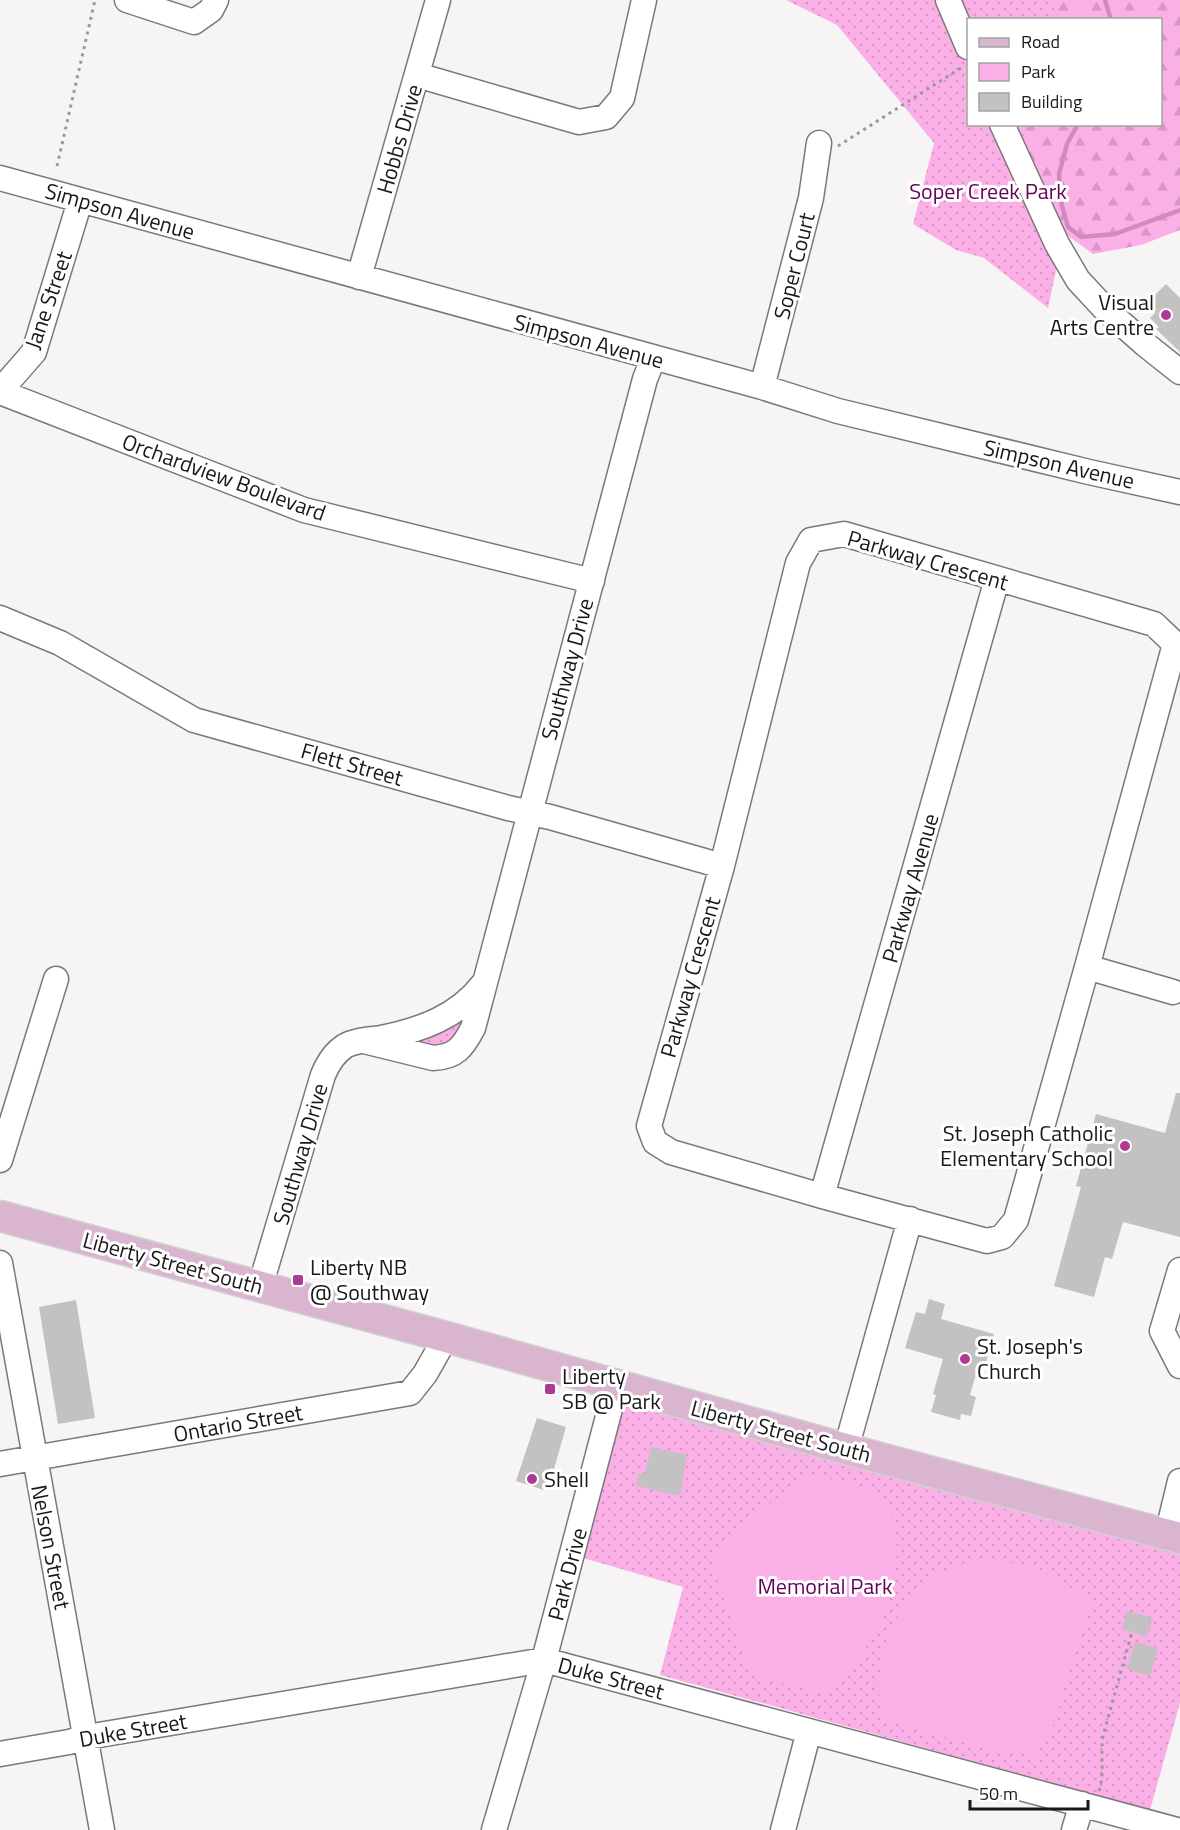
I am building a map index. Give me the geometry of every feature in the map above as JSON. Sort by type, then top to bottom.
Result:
[{"type":"main road","name":"Liberty Street South","points":[[0,1216],[846,1449],[1174,1536]]},
{"type":"street","points":[[127,0],[194,22],[211,10],[216,0]]},
{"type":"street","name":"Hobbs Drive","points":[[359,277],[438,0]]},
{"type":"street","points":[[417,75],[579,122],[606,117],[622,98],[644,0]]},
{"type":"street","points":[[948,0],[967,43]]},
{"type":"street","points":[[1003,126],[1057,244],[1078,280],[1104,308],[1180,372]]},
{"type":"street","name":"Soper Court","points":[[762,387],[811,198],[818,152]]},
{"type":"street","name":"Simpson Avenue","points":[[0,178],[762,387],[838,411],[1180,492]]},
{"type":"street","name":"Jane Street","points":[[0,392],[34,352],[80,201]]},
{"type":"street","name":"Southway Drive","points":[[364,1041],[433,1058],[451,1056],[459,1049],[473,1028],[585,602],[645,379],[653,358]]},
{"type":"street","name":"Orchardview Boulevard","points":[[0,392],[304,510],[592,581]]},
{"type":"street","name":"Parkway Crescent","points":[[844,534],[997,579],[1154,624],[1174,644],[1016,1221],[1002,1237],[987,1241],[671,1152],[655,1142],[649,1126],[722,866],[798,563],[811,540],[844,534]]},
{"type":"street","name":"Parkway Avenue","points":[[822,1196],[997,579]]},
{"type":"street","name":"Flett Street","points":[[0,618],[60,643],[194,720],[722,866]]},
{"type":"street","points":[[1087,967],[1173,992]]},
{"type":"street","points":[[0,1160],[56,979]]},
{"type":"street","name":"Southway Drive","points":[[261,1287],[323,1075],[329,1062],[346,1045],[409,1032],[430,1025],[466,1003],[485,981]]},
{"type":"street","points":[[846,1449],[910,1219]]},
{"type":"street","name":"Nelson Street","points":[[0,1263],[102,1830]]},
{"type":"street","points":[[1180,1270],[1162,1331],[1180,1366]]},
{"type":"street","name":"Ontario Street","points":[[0,1464],[410,1393],[425,1374],[446,1337]]},
{"type":"street","name":"Park Drive","points":[[494,1830],[544,1660],[616,1386]]},
{"type":"street","points":[[1174,1536],[1180,1481]]},
{"type":"street","name":"Duke Street","points":[[0,1754],[87,1737],[544,1660],[809,1731],[1090,1800],[1177,1830]]},
{"type":"street","points":[[783,1830],[809,1731]]},
{"type":"street","points":[[1074,1830],[1090,1800]]},
{"type":"path","points":[[57,166],[95,0]]},
{"type":"path","points":[[818,152],[967,64]]},
{"type":"path","points":[[1090,1800],[1102,1783],[1103,1736],[1132,1632]]},
{"type":"green space","name":"Soper Creek Park","points":[[786,0],[1092,0],[1098,18],[967,18],[967,126],[1064,126],[1064,233],[1048,308],[984,258],[956,250],[913,224],[934,143],[837,25]]},
{"type":"green space","points":[[1060,0],[1180,0],[1180,230],[1141,245],[1093,254],[1064,233],[1037,183],[1021,126],[1162,126],[1162,18],[1050,18]]},
{"type":"green space","points":[[459,1019],[465,1022],[450,1044],[436,1047],[421,1043],[422,1037]]},
{"type":"green space","name":"Memorial Park","points":[[628,1403],[1180,1550],[1180,1703],[1150,1810],[660,1675],[683,1587],[580,1557],[620,1412]]},
{"type":"green space","points":[[808,1473],[881,1493],[893,1518],[896,1536],[896,1568],[893,1587],[881,1622],[863,1652],[826,1694],[750,1675],[712,1564],[716,1549],[733,1534],[736,1527],[748,1516],[751,1519]]},
{"type":"green space","points":[[967,1562],[1005,1562],[1032,1568],[1063,1583],[1091,1601],[1053,1726],[1040,1740],[1040,1755],[1034,1759],[1022,1751],[1000,1753],[882,1719],[878,1686],[883,1649],[900,1610],[928,1578]]},
{"type":"building","name":"Visual Arts Centre","points":[[1166,284],[1180,298],[1180,352],[1156,329],[1159,327],[1150,318],[1155,313],[1146,304]]},
{"type":"building","points":[[1176,1093],[1180,1093],[1180,1237],[1123,1222],[1112,1259],[1105,1257],[1094,1297],[1054,1286],[1081,1187],[1076,1186],[1096,1114],[1165,1133]]},
{"type":"building","name":"St. Joseph's Church","points":[[929,1299],[945,1304],[941,1319],[994,1334],[985,1366],[979,1364],[970,1395],[976,1397],[971,1416],[961,1414],[960,1420],[931,1412],[936,1395],[933,1394],[943,1359],[905,1348],[916,1312],[925,1314]]},
{"type":"building","points":[[76,1300],[95,1418],[58,1424],[39,1307]]},
{"type":"building","points":[[537,1418],[566,1427],[554,1469],[551,1468],[544,1490],[516,1481]]},
{"type":"building","points":[[651,1447],[687,1455],[680,1496],[636,1486],[639,1473],[645,1474]]},
{"type":"building","points":[[1127,1611],[1153,1618],[1147,1637],[1122,1629]]},
{"type":"building","points":[[1135,1642],[1158,1648],[1150,1676],[1127,1669]]},
{"type":"waterway","points":[[1105,0],[1110,18]]},
{"type":"waterway","points":[[1077,126],[1067,144],[1059,174],[1061,202],[1068,227],[1081,237],[1115,234],[1180,210]]},
{"type":"place","name":"Visual Arts Centre","points":[[1166,315]]},
{"type":"place","name":"St. Joseph Catholic Elementary School","points":[[1125,1146]]},
{"type":"place","name":"Liberty NB @ Southway","points":[[298,1280]]},
{"type":"place","name":"St. Joseph's Church","points":[[965,1359]]},
{"type":"place","name":"Liberty SB @ Park","points":[[550,1389]]},
{"type":"place","name":"Shell","points":[[532,1479]]}]
